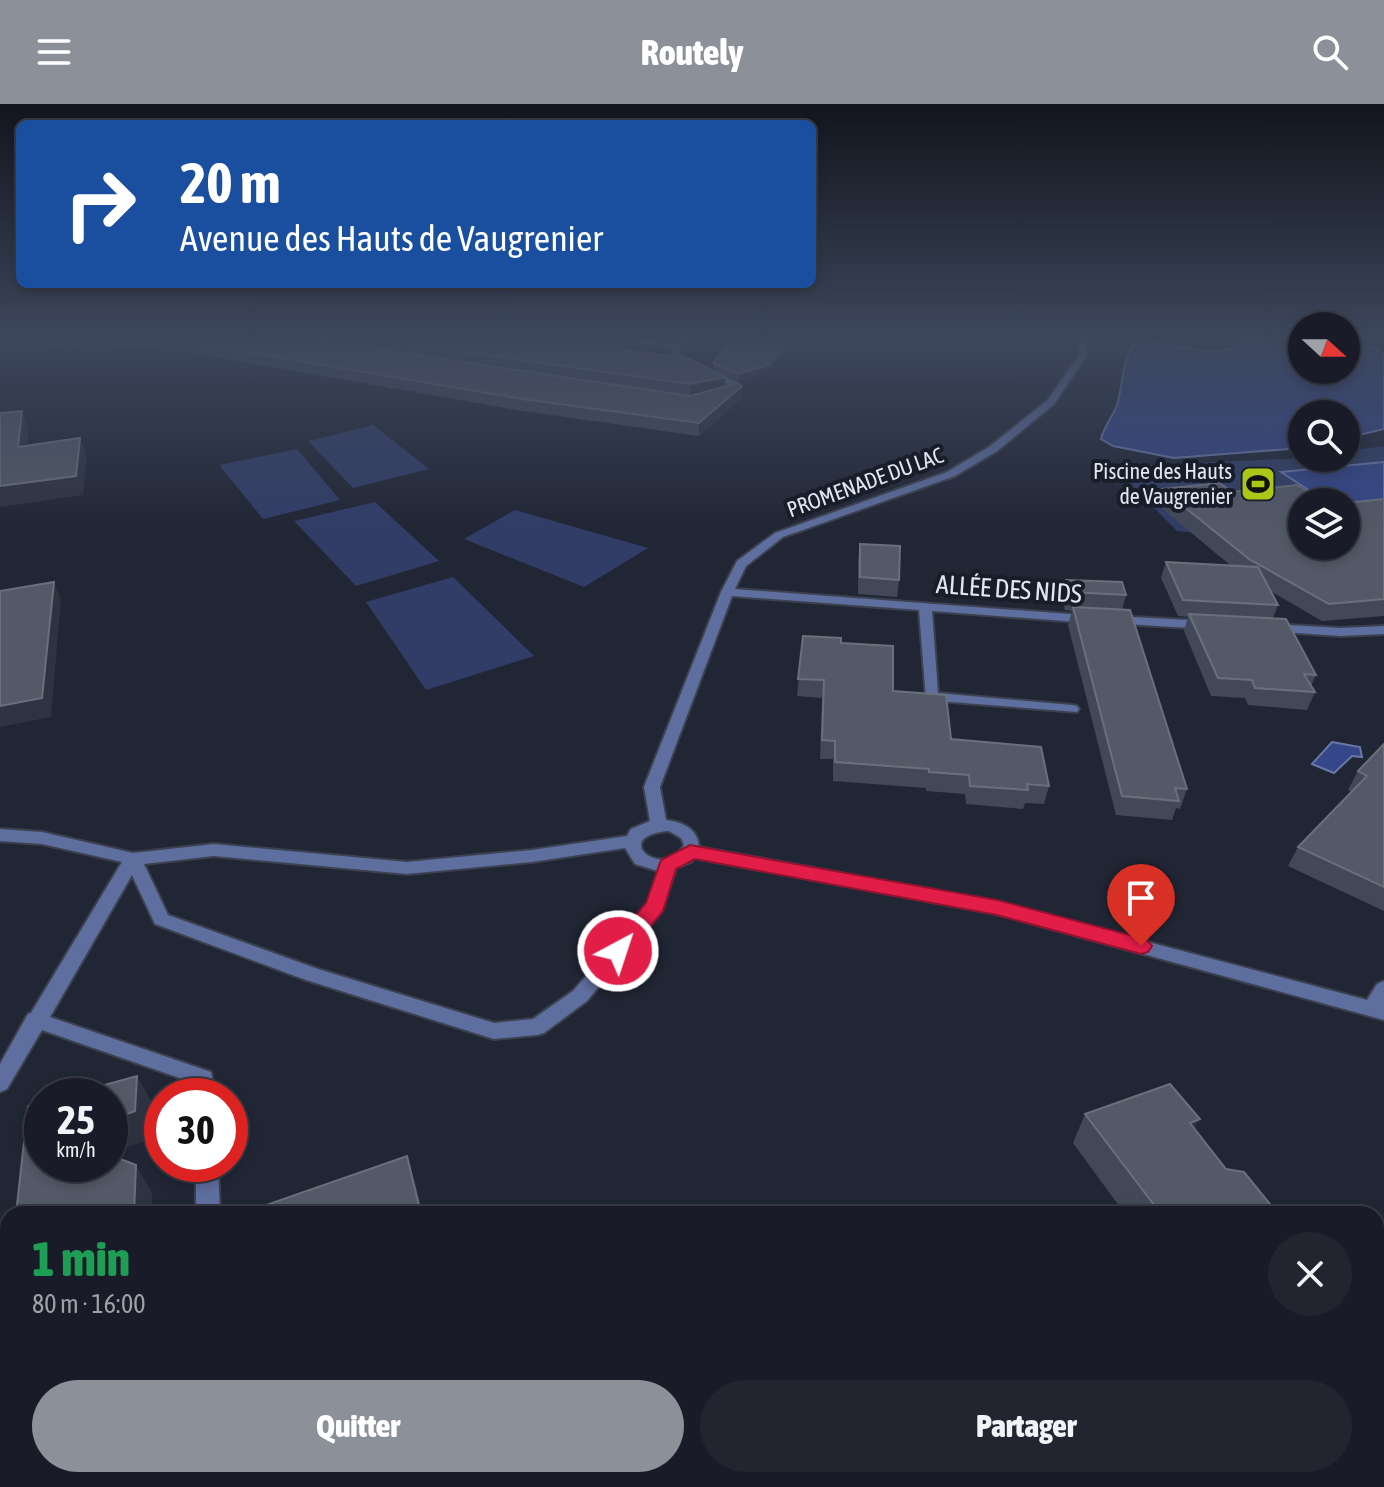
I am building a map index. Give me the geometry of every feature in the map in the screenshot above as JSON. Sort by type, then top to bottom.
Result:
[{"type":"street","name":"PROMENADE DU LAC","points":[[659,824],[652,787],[727,592],[741,564],[779,535],[951,474],[993,449],[1050,403]]},
{"type":"street","name":"ALLÉE DES NIDS","points":[[727,592],[925,608],[1214,625]]},
{"type":"street","points":[[925,608],[931,697],[1072,709]]},
{"type":"street","points":[[1262,628],[1341,632],[1384,630]]},
{"type":"street","points":[[0,835],[42,838],[133,859],[214,850],[407,868],[532,856],[631,841],[641,830],[659,824],[686,832],[692,845],[685,858],[668,865],[640,860],[633,855],[631,841]]},
{"type":"street","points":[[690,851],[997,908],[1378,1010],[1384,989]]},
{"type":"street","points":[[133,859],[161,919],[313,975],[494,1031],[537,1027],[580,996],[656,906],[668,865]]},
{"type":"street","points":[[0,1083],[133,859]]},
{"type":"street","points":[[35,1020],[204,1078]]},
{"type":"street","points":[[207,1182],[208,1206]]},
{"type":"shaded area","points":[[1118,403],[1288,403],[1288,449],[1174,458],[1113,446],[1101,439]]},
{"type":"shaded area","points":[[1360,403],[1384,403],[1384,429],[1360,435]]},
{"type":"shaded area","points":[[373,425],[429,469],[353,488],[308,441]]},
{"type":"shaded area","name":"Piscine des Hauts de Vaugrenier","points":[[1384,446],[1384,535],[1360,514],[1360,488],[1288,488],[1288,541],[1177,531],[1113,466],[1288,459],[1288,472],[1360,472],[1360,449]]},
{"type":"shaded area","points":[[297,449],[340,500],[263,519],[219,465]]},
{"type":"shaded area","points":[[1384,462],[1384,503],[1360,506],[1360,488],[1306,488],[1281,472],[1360,472],[1360,464]]},
{"type":"shaded area","points":[[375,502],[439,561],[356,586],[294,521]]},
{"type":"shaded area","points":[[515,510],[648,548],[584,587],[464,539]]},
{"type":"shaded area","points":[[453,577],[534,656],[426,690],[366,602]]},
{"type":"shaded area","points":[[1332,742],[1360,747],[1362,757],[1352,756],[1334,773],[1312,764]]},
{"type":"building","points":[[548,403],[723,403],[699,423]]},
{"type":"building","points":[[22,411],[18,447],[80,438],[76,476],[0,486],[0,413]]},
{"type":"building","points":[[1220,483],[1232,492],[1297,485],[1302,488],[1288,488],[1288,560],[1360,560],[1360,502],[1384,499],[1384,599],[1329,604],[1249,559],[1162,489]]},
{"type":"building","points":[[860,544],[900,546],[899,580],[860,577]]},
{"type":"building","points":[[1166,562],[1258,567],[1278,605],[1183,600]]},
{"type":"building","points":[[1066,580],[1122,582],[1126,595],[1070,592]]},
{"type":"building","points":[[54,582],[42,698],[0,706],[0,591]]},
{"type":"building","points":[[1073,607],[1130,610],[1187,789],[1175,788],[1179,801],[1122,796]]},
{"type":"building","points":[[1189,614],[1286,619],[1316,675],[1304,674],[1315,692],[1255,688],[1252,680],[1218,678]]},
{"type":"building","points":[[803,636],[841,638],[841,643],[893,646],[893,691],[946,695],[951,739],[1041,747],[1049,786],[1027,784],[1028,790],[970,786],[969,775],[835,762],[835,741],[822,740],[824,680],[798,679]]},
{"type":"building","points":[[1384,744],[1384,887],[1298,847],[1367,776],[1358,771]]},
{"type":"building","points":[[137,1076],[135,1111],[128,1114],[128,1078]]},
{"type":"building","points":[[1170,1084],[1200,1119],[1190,1123],[1226,1169],[1244,1172],[1272,1206],[1155,1206],[1085,1114]]},
{"type":"building","points":[[24,1142],[24,1182],[128,1182],[128,1162],[136,1165],[134,1206],[17,1206]]},
{"type":"building","points":[[407,1156],[419,1206],[263,1206]]},
{"type":"place","name":"Piscine des Hauts de Vaugrenier","points":[[1258,484]]},
{"type":"route","points":[[618,951],[656,906],[668,865],[685,858],[690,851],[997,908],[1141,946]]}]
